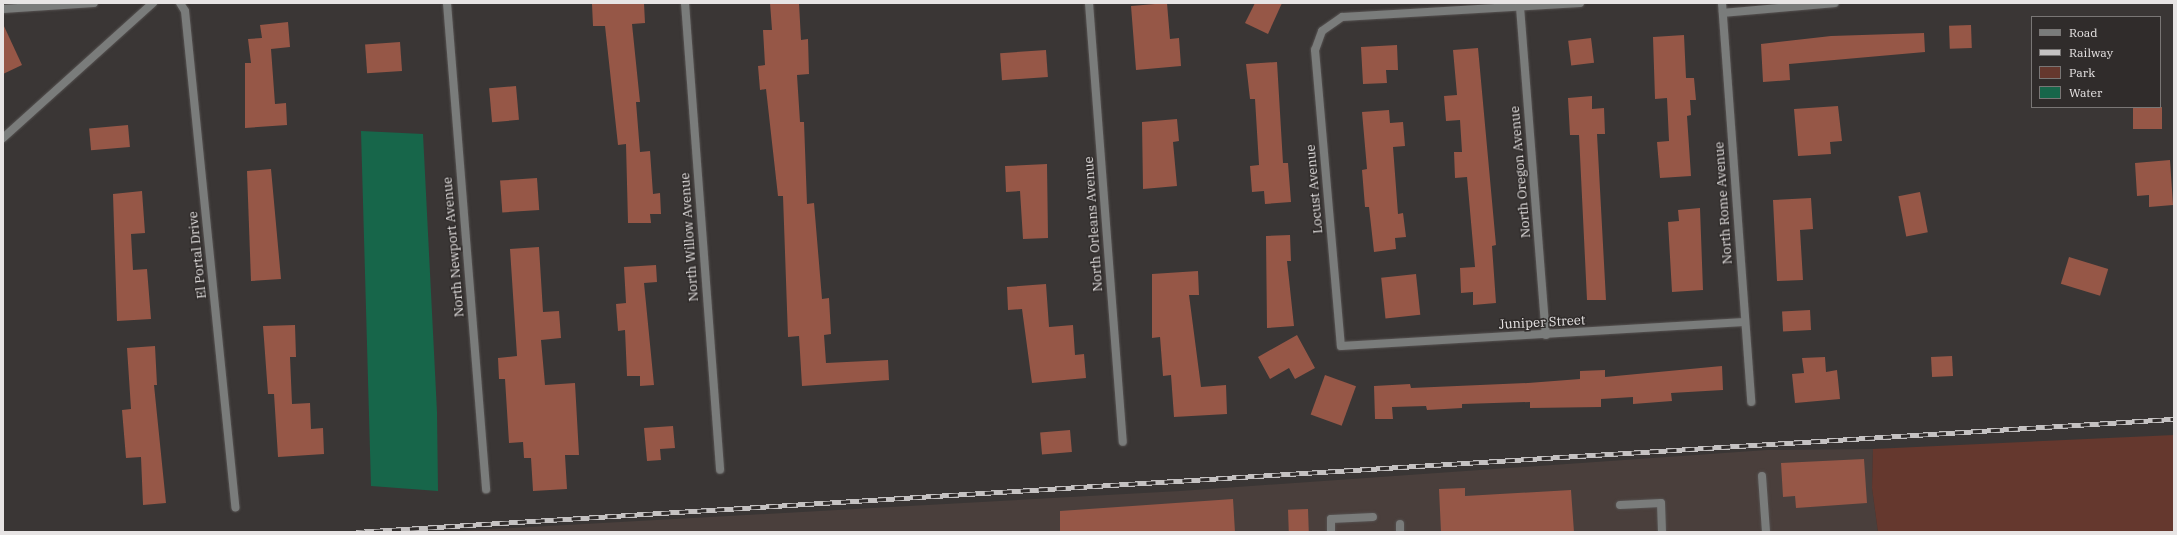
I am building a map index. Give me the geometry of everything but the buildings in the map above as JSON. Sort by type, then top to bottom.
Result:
[{"type":"street","points":[[3,9],[94,3]]},
{"type":"street","points":[[3,138],[153,3]]},
{"type":"street","name":"El Portal Drive","points":[[180,3],[185,11],[235,507]]},
{"type":"street","name":"North Newport Avenue","points":[[447,3],[486,489]]},
{"type":"street","name":"North Willow Avenue","points":[[685,3],[720,470]]},
{"type":"street","name":"North Orleans Avenue","points":[[1089,3],[1123,442]]},
{"type":"street","points":[[1520,7],[1580,3]]},
{"type":"street","name":"North Rome Avenue","points":[[1722,3],[1751,402]]},
{"type":"street","points":[[1723,13],[1835,3]]},
{"type":"street","name":"Locust Avenue","points":[[1341,346],[1315,50],[1322,31],[1342,17],[1520,7]]},
{"type":"street","name":"North Oregon Avenue","points":[[1520,7],[1546,335]]},
{"type":"street","name":"Juniper Street","points":[[1341,346],[1546,335],[1744,322]]},
{"type":"street","points":[[1762,476],[1766,532]]},
{"type":"street","points":[[1620,505],[1661,503],[1662,532]]},
{"type":"street","points":[[1331,532],[1331,519],[1373,517]]},
{"type":"shaded area","points":[[1873,449],[1872,488],[1878,532],[439,532],[1180,491],[1767,450]]},
{"type":"green space","points":[[2174,435],[2174,532],[1878,532],[1872,488],[1873,449]]},
{"type":"water","points":[[361,131],[423,134],[437,412],[438,491],[371,486]]},
{"type":"railway","points":[[356,532],[2174,419]]}]
